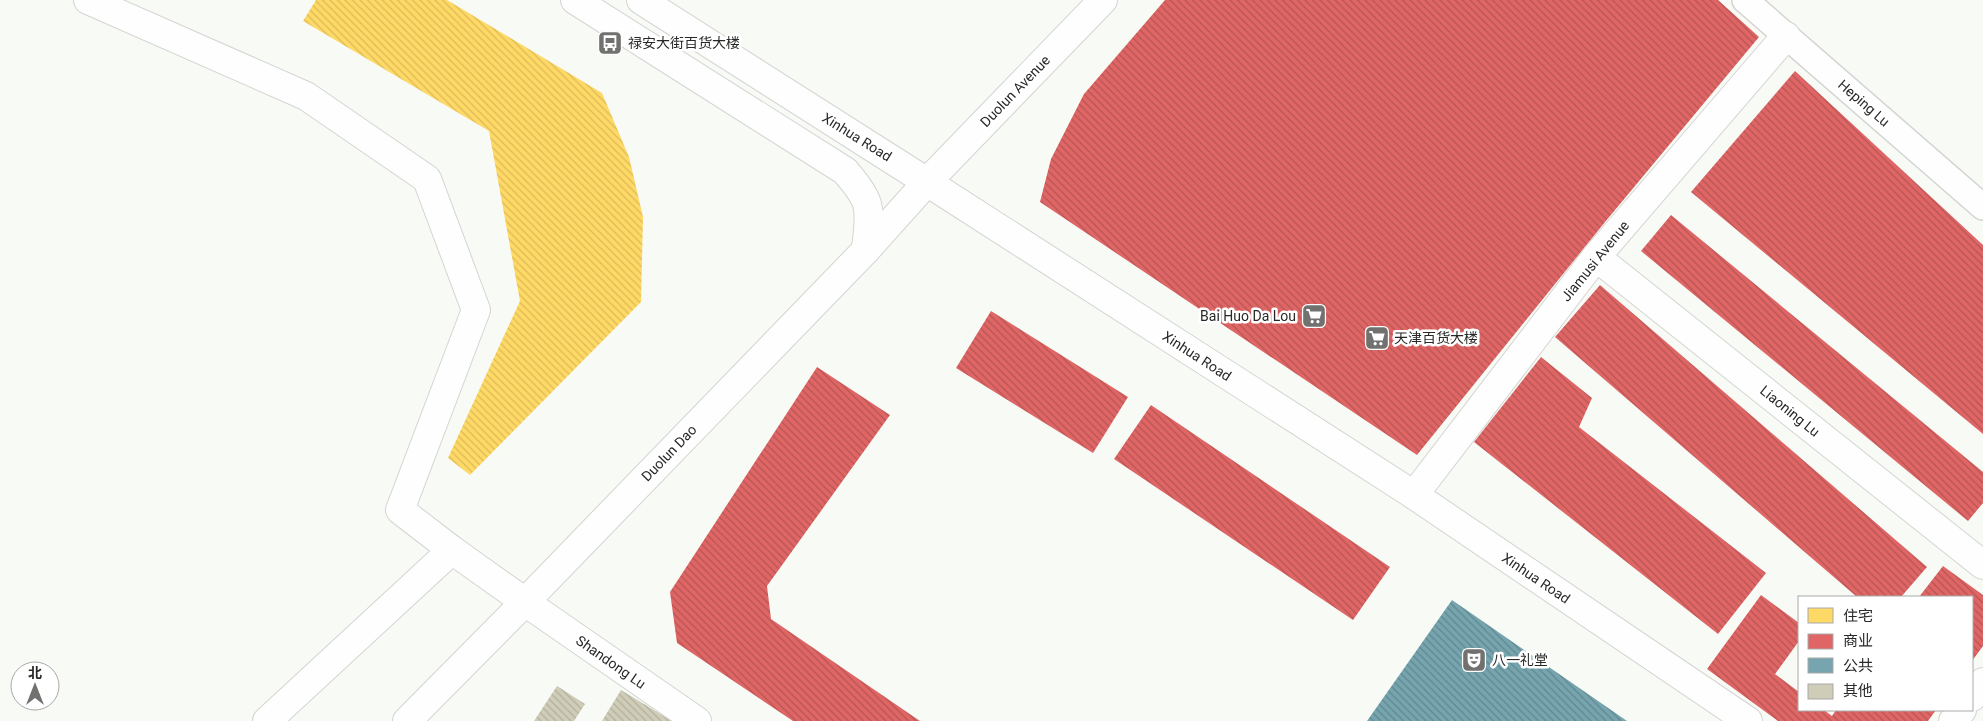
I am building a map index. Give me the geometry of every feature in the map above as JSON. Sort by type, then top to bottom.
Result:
[{"type":"street","name":"Shandong Lu","points":[[88,0],[306,96],[426,180],[476,310],[400,510],[525,602],[697,721]]},
{"type":"street","points":[[575,0],[845,171],[861,189],[870,209],[866,250]]},
{"type":"street","name":"Xinhua Road","points":[[641,0],[1414,495],[1748,721]]},
{"type":"street","name":"Duolun Avenue","points":[[927,182],[1103,0]]},
{"type":"street","name":"Heping Lu","points":[[1745,0],[1983,206]]},
{"type":"street","name":"Jiamusi Avenue","points":[[1414,495],[1596,257],[1786,36]]},
{"type":"street","name":"Duolun Dao","points":[[407,721],[866,250],[927,182]]},
{"type":"street","name":"Liaoning Lu","points":[[1596,257],[1983,565]]},
{"type":"street","points":[[267,721],[452,550]]},
{"type":"street","points":[[1973,696],[1983,682]]},
{"type":"street","points":[[1953,721],[1961,711]]},
{"type":"building: 住宅","points":[[316,0],[447,0],[602,93],[629,157],[643,217],[641,302],[470,475],[448,458],[520,301],[489,131],[303,21]]},
{"type":"building: 商业","name":"天津百货大楼","points":[[1165,0],[1718,0],[1759,37],[1605,222],[1417,455],[1040,202],[1051,159],[1084,94]]},
{"type":"building: 商业","points":[[1795,71],[1983,245],[1983,434],[1691,192]]},
{"type":"building: 商业","points":[[1671,215],[1983,472],[1983,503],[1968,521],[1641,251]]},
{"type":"building: 商业","points":[[1600,285],[1927,567],[1902,596],[1856,596],[1555,337]]},
{"type":"building: 商业","points":[[991,311],[1128,397],[1093,453],[956,368]]},
{"type":"building: 商业","points":[[1541,357],[1592,398],[1579,427],[1766,573],[1718,634],[1474,442]]},
{"type":"building: 商业","points":[[817,367],[890,415],[767,586],[771,619],[920,721],[793,721],[677,643],[670,592]]},
{"type":"building: 商业","points":[[1151,405],[1390,567],[1353,620],[1114,459]]},
{"type":"building: 商业","points":[[1943,566],[1983,595],[1983,646],[1973,660],[1973,596],[1920,596]]},
{"type":"building: 商业","points":[[1761,595],[1798,622],[1798,642],[1775,674],[1798,691],[1798,711],[1825,711],[1832,716],[1835,711],[1935,711],[1928,721],[1778,721],[1707,669]]},
{"type":"building: 公共","name":"八一礼堂","points":[[1452,600],[1627,721],[1367,721]]},
{"type":"building: 其他","points":[[557,686],[585,704],[574,721],[534,721]]},
{"type":"building: 其他","points":[[621,690],[672,721],[602,721]]},
{"type":"place","name":"禄安大街百货大楼","points":[[610,43]]},
{"type":"place","name":"Bai Huo Da Lou","points":[[1314,316]]},
{"type":"place","name":"天津百货大楼","points":[[1377,338]]},
{"type":"place","name":"八一礼堂","points":[[1474,660]]}]
